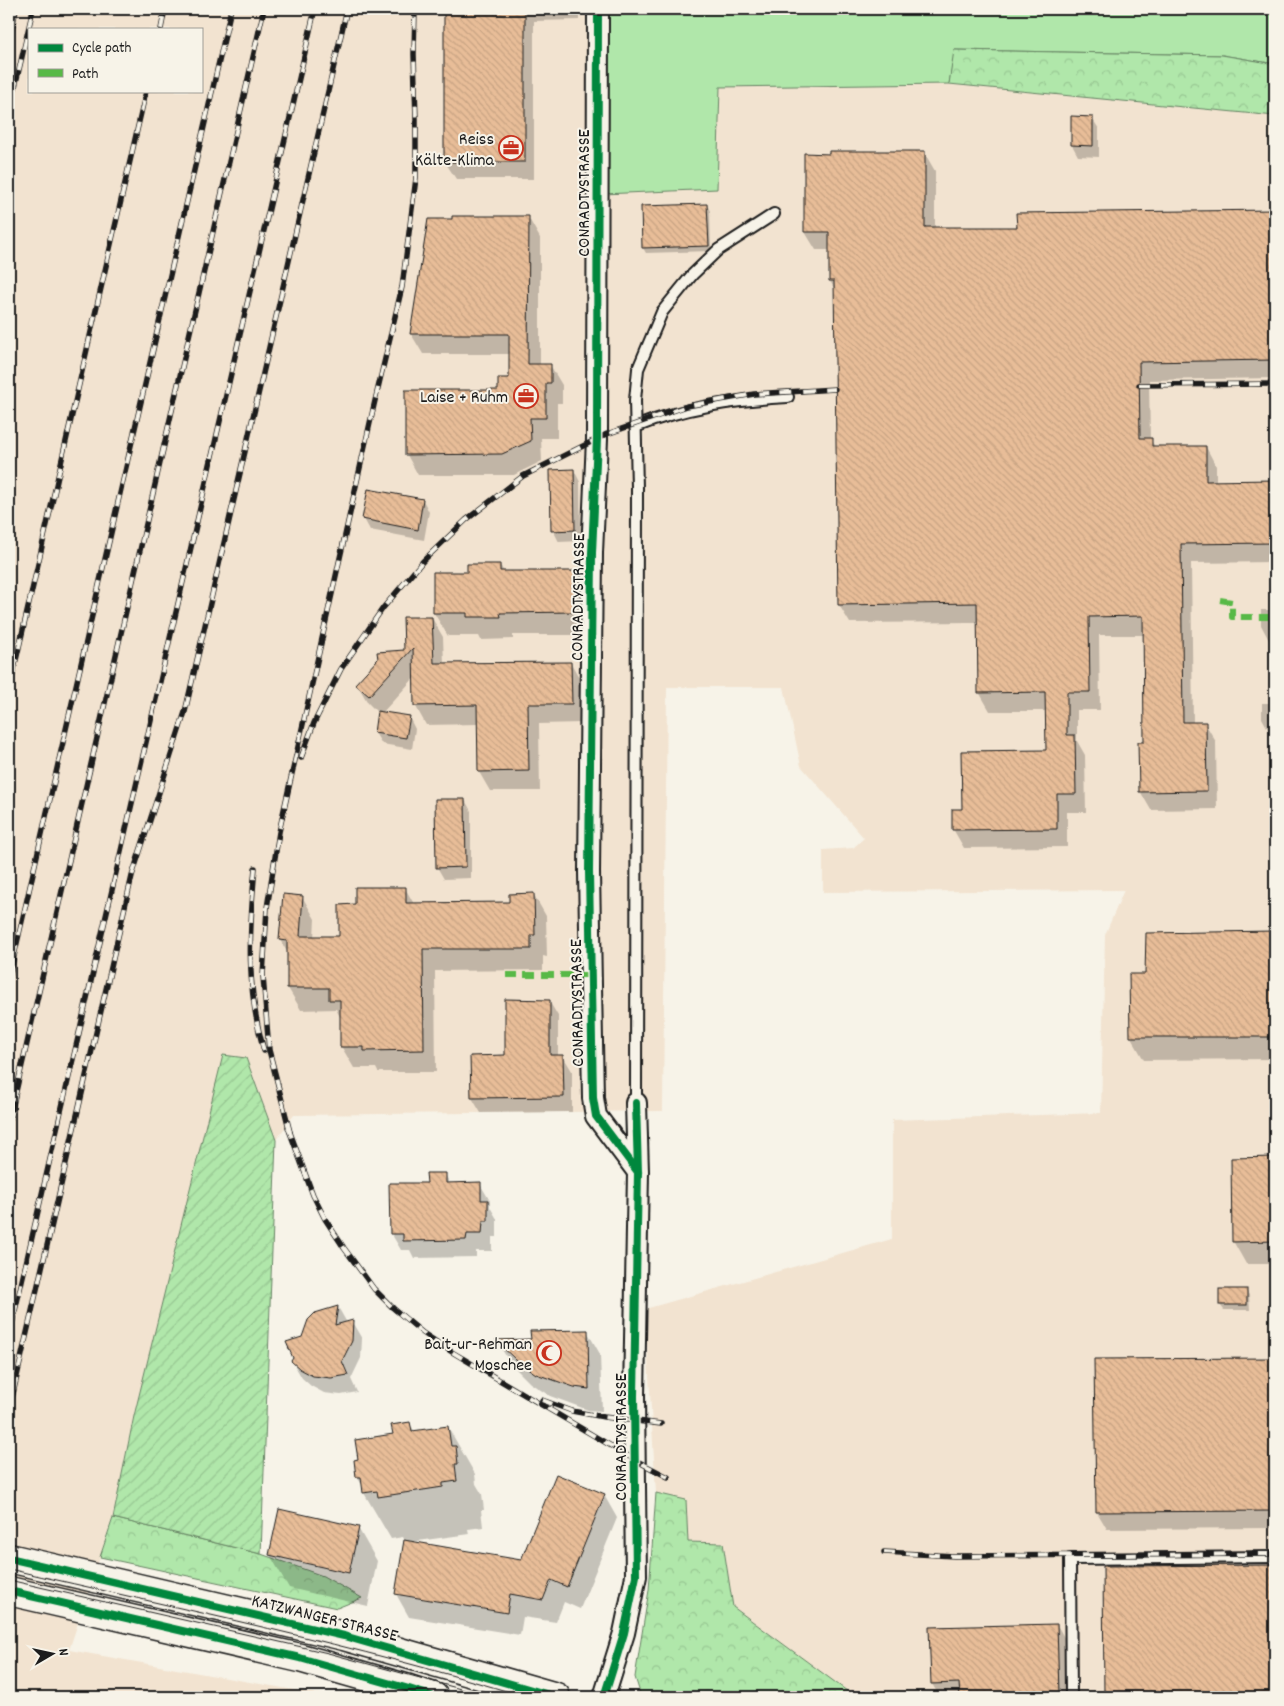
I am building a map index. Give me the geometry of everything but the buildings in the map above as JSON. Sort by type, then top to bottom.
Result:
[{"type":"main road","name":"KATZWANGER STRASSE","points":[[9,1558],[344,1636],[556,1697]]},
{"type":"main road","points":[[9,1591],[300,1658],[409,1688],[434,1697]]},
{"type":"street","name":"CONRADTYSTRASSE","points":[[598,9],[597,439],[592,553],[589,862],[593,1098],[596,1116],[638,1172]]},
{"type":"street","name":"CONRADTYSTRASSE","points":[[604,1697],[624,1632],[636,1576],[634,1396],[638,1172],[636,1103]]},
{"type":"lane","points":[[636,1103],[637,488],[635,400],[638,368],[662,312],[692,275],[718,250],[774,214]]},
{"type":"lane","points":[[635,428],[661,417],[696,408],[746,399],[788,397]]},
{"type":"lane","points":[[1071,1697],[1070,1559],[1275,1557]]},
{"type":"shaded area","points":[[9,9],[603,9],[716,189],[720,87],[949,84],[1275,116],[1275,1697],[868,1697],[851,1694],[733,1607],[723,1543],[688,1542],[686,1500],[656,1493],[645,1309],[892,1239],[892,1120],[1101,1113],[1105,935],[1124,890],[823,892],[823,850],[853,848],[864,838],[801,766],[784,687],[667,687],[663,1111],[294,1115],[276,1140],[246,1058],[223,1056],[134,1416],[113,1518],[69,1650],[333,1697],[9,1697]]},
{"type":"green space","points":[[603,9],[1275,9],[1275,64],[1222,55],[955,50],[949,84],[720,87],[717,189],[603,194]]},
{"type":"green space","points":[[954,50],[1222,55],[1275,64],[1275,116],[949,84]]},
{"type":"green space","points":[[223,1055],[246,1058],[276,1140],[261,1554],[113,1518],[134,1416]]},
{"type":"green space","points":[[656,1493],[686,1500],[688,1542],[723,1543],[733,1607],[851,1694],[868,1697],[641,1696],[635,1677],[649,1590]]},
{"type":"green space","points":[[113,1518],[261,1554],[323,1576],[362,1598],[337,1608],[100,1557]]},
{"type":"tram line","points":[[9,1569],[333,1644],[526,1697]]},
{"type":"tram line","points":[[9,1580],[328,1653],[490,1697]]},
{"type":"railway","points":[[9,43],[16,9]]},
{"type":"railway","points":[[29,28],[33,9]]},
{"type":"railway","points":[[161,28],[165,9]]},
{"type":"railway","points":[[9,978],[231,9]]},
{"type":"railway","points":[[9,1122],[264,9]]},
{"type":"railway","points":[[9,1337],[315,9]]},
{"type":"railway","points":[[9,1411],[132,876],[185,712],[347,9]]},
{"type":"railway","points":[[290,1132],[269,1050],[263,976],[267,908],[279,832],[402,287],[416,178],[415,9]]},
{"type":"railway","points":[[9,113],[28,31]]},
{"type":"railway","points":[[9,691],[146,92]]},
{"type":"railway","points":[[1139,385],[1275,384]]},
{"type":"railway","points":[[301,758],[314,723],[341,669],[383,608],[423,561],[466,520],[523,476],[607,434],[687,406],[754,394],[835,389]]},
{"type":"railway","points":[[255,868],[250,960],[254,1005],[264,1051]]},
{"type":"railway","points":[[288,1127],[313,1195],[325,1219],[374,1289],[393,1308],[423,1333],[452,1352],[635,1460],[668,1477]]},
{"type":"railway","points":[[542,1400],[572,1411],[661,1424]]},
{"type":"railway","points":[[884,1552],[954,1556],[1275,1554]]},
{"type":"marked path","points":[[1220,600],[1232,602],[1232,617],[1269,617]]},
{"type":"marked path","points":[[506,975],[591,975]]},
{"type":"cycle path","points":[[598,9],[597,439],[592,553],[589,872],[593,1098],[596,1116],[638,1172]]},
{"type":"cycle path","points":[[604,1697],[624,1633],[636,1576],[634,1396],[638,1172],[636,1103]]},
{"type":"cycle path","points":[[9,1558],[344,1636],[556,1697]]},
{"type":"cycle path","points":[[9,1591],[300,1658],[434,1697]]},
{"type":"place","name":"Reiss Kälte-Klima","points":[[511,148]]},
{"type":"place","name":"Laise + Ruhm","points":[[526,396]]},
{"type":"place","name":"Bait-ur-Rehman Moschee","points":[[549,1353]]}]
